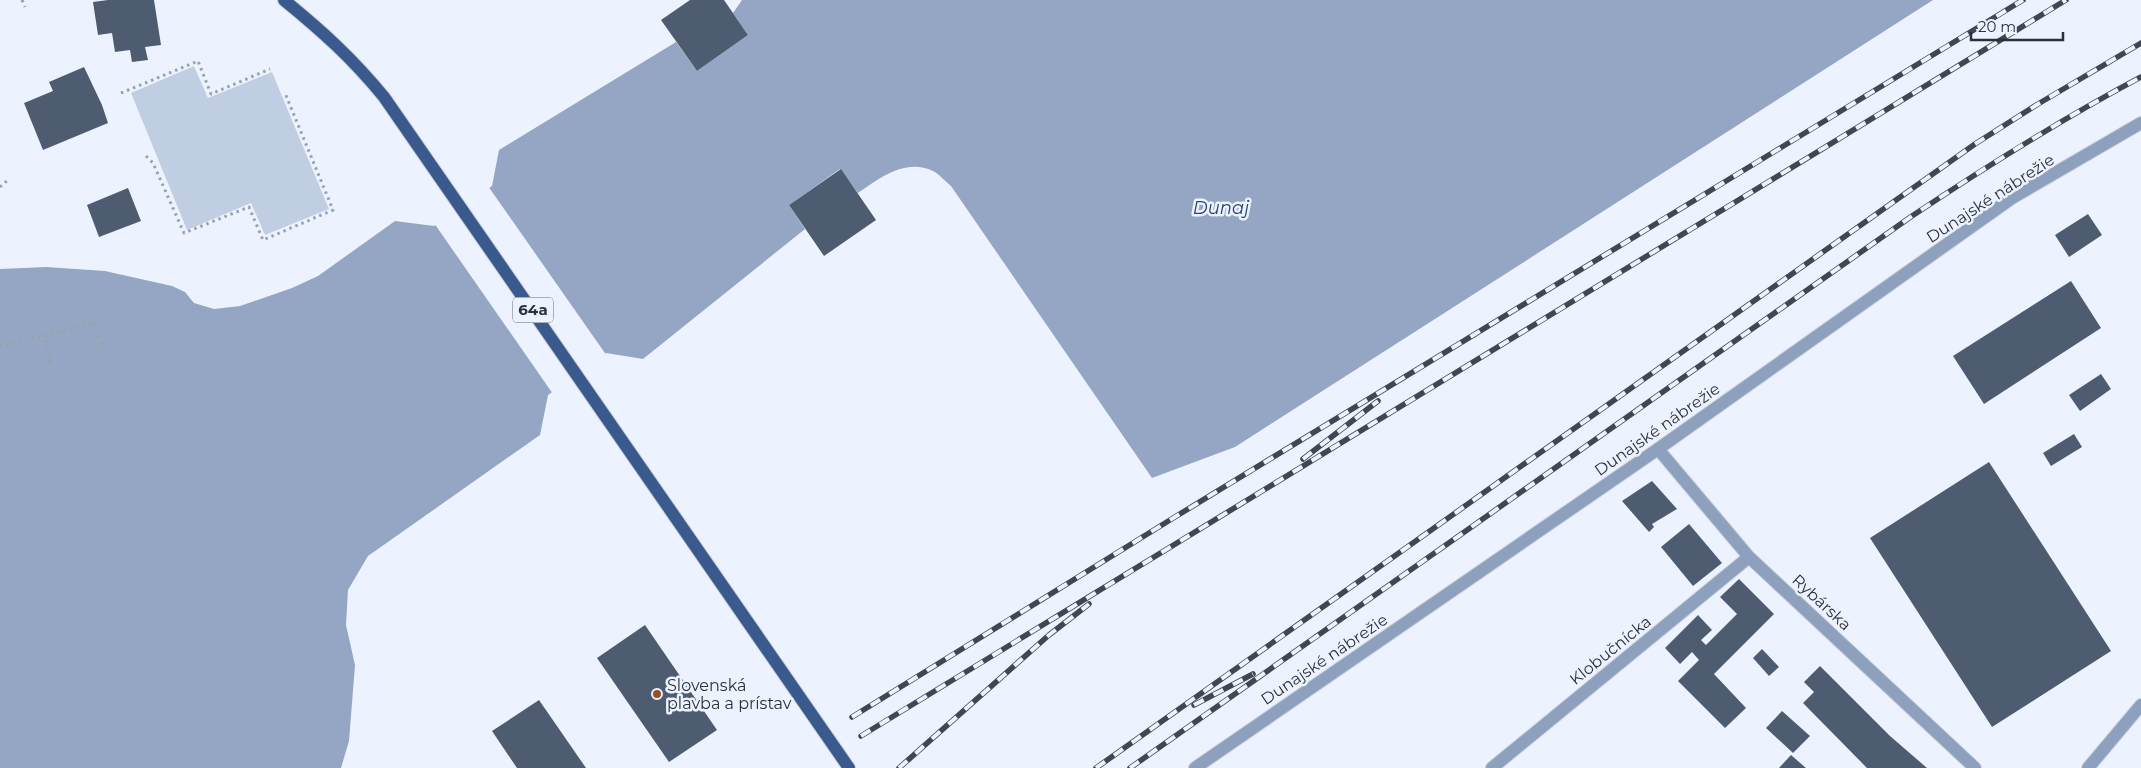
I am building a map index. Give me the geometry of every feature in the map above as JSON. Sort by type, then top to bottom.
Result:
[{"type":"main road","name":"64a","points":[[284,0],[323,32],[357,64],[412,134],[848,768]]},
{"type":"street","name":"Dunajské nábrežie","points":[[1195,768],[1658,449],[2012,198],[2141,123]]},
{"type":"street","name":"Rybárska","points":[[1658,449],[1749,557],[1976,768]]},
{"type":"street","name":"Klobučnícka","points":[[1492,768],[1749,557]]},
{"type":"street","points":[[2088,768],[2141,705]]},
{"type":"path","points":[[22,0],[25,7]]},
{"type":"path","points":[[121,93],[198,62],[211,94],[270,69]]},
{"type":"path","points":[[146,156],[153,163],[184,234],[249,207],[263,240],[333,210],[286,93]]},
{"type":"path","points":[[0,187],[10,179]]},
{"type":"path","points":[[0,346],[94,323],[102,350]]},
{"type":"path","points":[[45,334],[50,363]]},
{"type":"shaded area","points":[[194,66],[208,98],[272,72],[329,209],[265,235],[251,203],[187,230],[131,93]]},
{"type":"water","name":"Dunaj","points":[[742,0],[1933,0],[1235,447],[1152,478],[951,186],[933,171],[913,167],[903,168],[884,176],[858,193],[840,169],[789,205],[805,229],[643,359],[606,353],[548,395],[540,435],[368,556],[348,590],[346,625],[355,665],[349,741],[341,768],[0,768],[0,269],[46,267],[105,271],[172,286],[185,292],[194,303],[214,309],[240,306],[292,288],[318,276],[395,221],[434,226],[492,186],[499,150],[676,42],[697,71],[748,35],[733,13]]},
{"type":"pier","points":[[488,186],[607,356],[553,394],[434,223]]},
{"type":"building","points":[[108,0],[154,0],[161,45],[145,47],[148,60],[132,62],[130,50],[115,52],[112,33],[98,35],[93,2]]},
{"type":"building","points":[[690,0],[724,0],[748,35],[697,71],[661,20]]},
{"type":"building","points":[[84,67],[102,105],[108,123],[43,150],[24,103],[53,91],[49,82]]},
{"type":"building","points":[[841,169],[876,220],[824,256],[789,205]]},
{"type":"building","points":[[128,188],[141,221],[99,237],[87,205]]},
{"type":"building","points":[[2088,214],[2102,235],[2069,257],[2055,235]]},
{"type":"building","points":[[2071,281],[2101,328],[1984,404],[1953,356]]},
{"type":"building","points":[[2101,374],[2111,389],[2080,411],[2069,395]]},
{"type":"building","points":[[2074,434],[2082,447],[2051,466],[2043,453]]},
{"type":"building","points":[[1989,462],[2111,651],[1992,727],[1870,538]]},
{"type":"building","points":[[1652,481],[1677,509],[1652,524],[1654,527],[1649,532],[1622,501]]},
{"type":"building","points":[[1689,524],[1722,563],[1693,586],[1661,547]]},
{"type":"building","points":[[1739,579],[1774,614],[1714,674],[1746,708],[1725,728],[1678,681],[1699,660],[1692,652],[1680,664],[1665,648],[1698,615],[1712,630],[1701,640],[1706,645],[1737,614],[1720,597]]},
{"type":"building","name":"Slovenská plavba a prístav","points":[[645,625],[717,730],[669,762],[597,658]]},
{"type":"building","points":[[1762,649],[1779,667],[1769,676],[1753,658]]},
{"type":"building","points":[[1820,666],[1890,736],[1927,768],[1867,768],[1803,703],[1814,692],[1804,682]]},
{"type":"building","points":[[539,700],[586,768],[517,768],[492,731]]},
{"type":"building","points":[[1782,711],[1810,736],[1793,753],[1766,728]]},
{"type":"building","points":[[1791,755],[1806,768],[1779,768]]},
{"type":"railway","points":[[852,717],[1170,520],[2023,0]]},
{"type":"railway","points":[[861,736],[2066,0]]},
{"type":"railway","points":[[1096,768],[1975,144],[2141,43]]},
{"type":"railway","points":[[1130,768],[1912,216],[2082,109],[2141,77]]},
{"type":"railway","points":[[1303,459],[1378,401]]},
{"type":"railway","points":[[899,768],[1049,635],[1089,604]]},
{"type":"railway","points":[[1194,705],[1253,674]]},
{"type":"place","name":"Slovenská plavba a prístav","points":[[657,694]]}]
